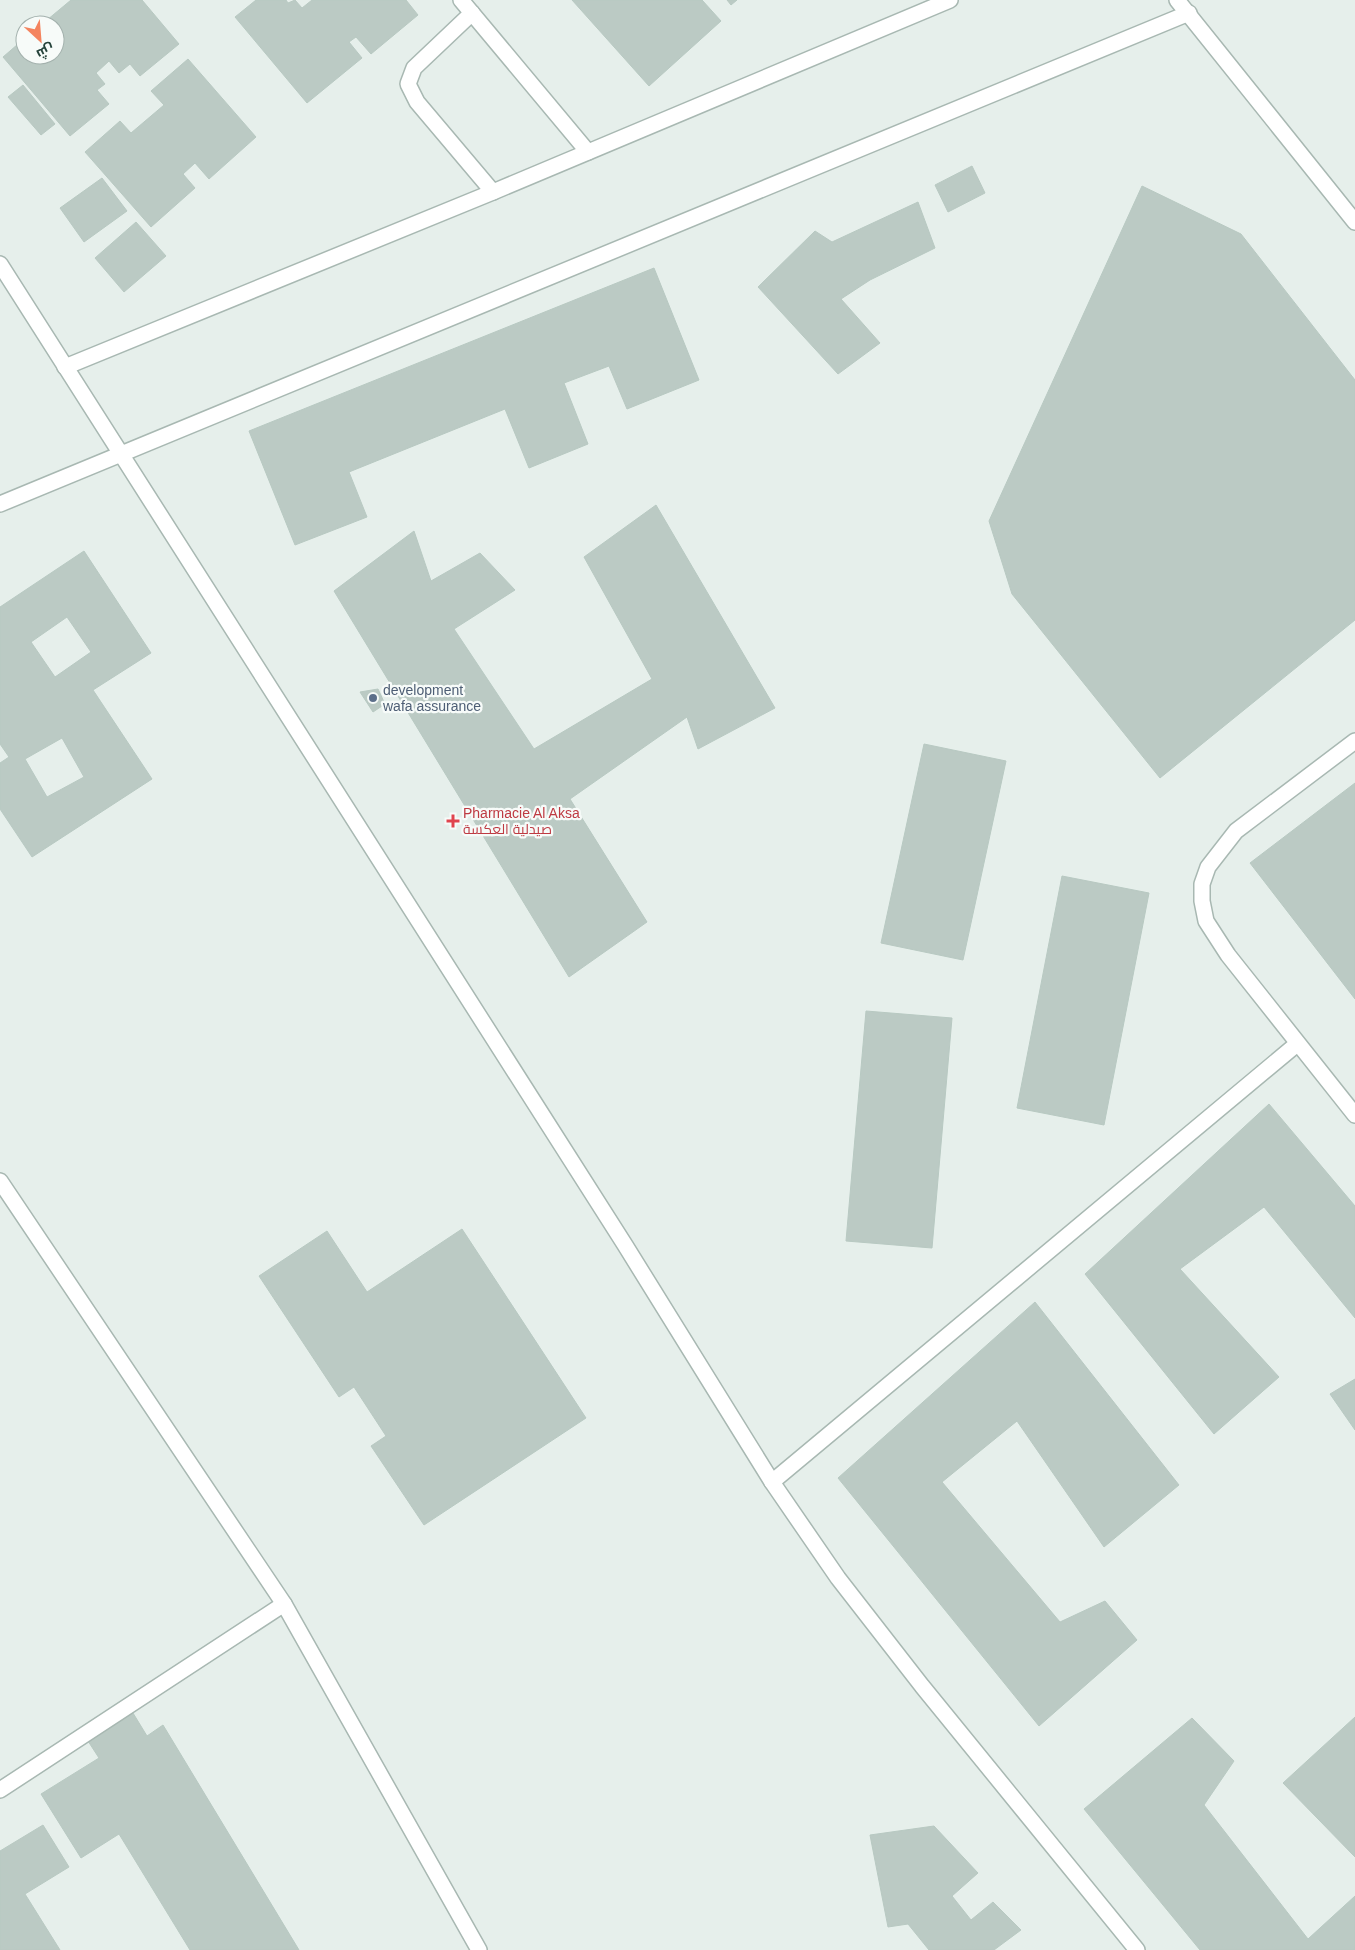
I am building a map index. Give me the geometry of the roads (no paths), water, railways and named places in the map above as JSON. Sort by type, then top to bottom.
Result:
[{"type":"street","points":[[461,0],[588,152]]},
{"type":"street","points":[[65,367],[493,192],[950,0]]},
{"type":"street","points":[[1178,0],[1355,222]]},
{"type":"street","points":[[472,13],[414,68],[408,84],[417,102],[493,192]]},
{"type":"street","points":[[0,504],[1190,14]]},
{"type":"street","points":[[0,264],[625,1245],[772,1482],[838,1578],[922,1686],[1137,1950]]},
{"type":"street","points":[[1355,741],[1236,831],[1208,867],[1202,884],[1202,901],[1206,921],[1228,955],[1297,1044],[1355,1114]]},
{"type":"street","points":[[772,1482],[1297,1044]]},
{"type":"street","points":[[0,1181],[284,1604],[479,1950]]},
{"type":"street","points":[[0,1790],[284,1604]]},
{"type":"place","name":"development wafa assurance","points":[[373,698]]},
{"type":"place","name":"Pharmacie Al Aksa صيدلية العكسة","points":[[453,821]]}]
